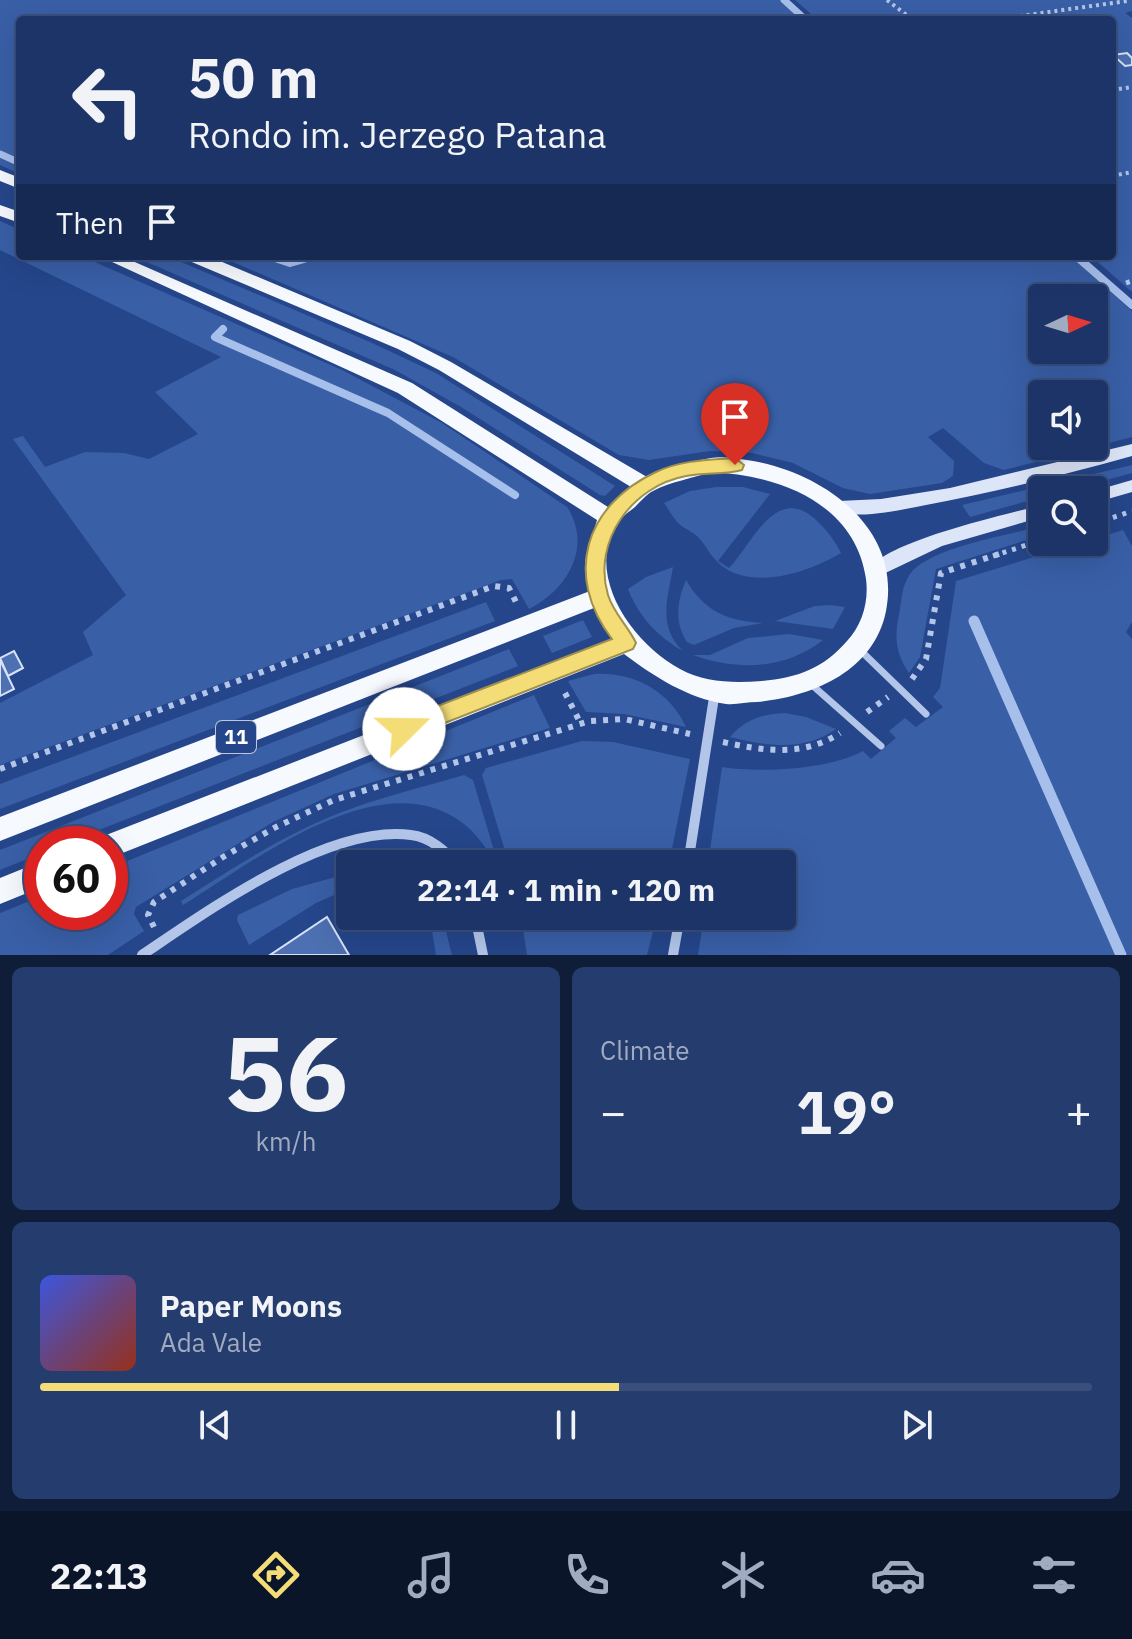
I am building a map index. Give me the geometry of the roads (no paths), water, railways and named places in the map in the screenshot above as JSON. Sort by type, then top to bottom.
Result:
[{"type":"main road","points":[[116,260],[405,388],[610,518]]},
{"type":"main road","points":[[203,260],[391,339],[445,366],[644,485]]},
{"type":"main road","points":[[839,507],[880,507],[916,500],[1045,474],[1132,450]]},
{"type":"main road","points":[[735,465],[784,476],[807,486],[839,507],[862,536],[877,570],[875,614],[858,648],[829,674],[810,683],[764,694],[715,691],[665,673],[626,643],[609,621],[594,576],[600,536],[619,506],[644,485],[687,469],[735,465]]},
{"type":"main road","points":[[1108,493],[1132,486]]},
{"type":"main road","points":[[877,570],[920,546],[1028,515]]},
{"type":"main road","name":"11","points":[[0,829],[599,597]]},
{"type":"main road","name":"11","points":[[128,839],[626,643]]},
{"type":"main road","points":[[0,891],[24,881]]},
{"type":"street","points":[[690,850],[715,691]]},
{"type":"street","points":[[142,955],[251,885],[308,858],[354,841],[383,834],[410,834],[444,850]]},
{"type":"street","points":[[478,930],[483,955]]},
{"type":"street","points":[[673,955],[677,930]]},
{"type":"lane","points":[[858,648],[926,714]]},
{"type":"lane","points":[[810,683],[881,746]]},
{"type":"waterway","points":[[784,0],[802,16]]},
{"type":"waterway","points":[[0,154],[16,161]]},
{"type":"waterway","points":[[281,260],[290,263],[300,260]]},
{"type":"waterway","points":[[1081,260],[1132,305]]},
{"type":"waterway","points":[[223,329],[215,337],[388,413],[515,495]]},
{"type":"waterway","points":[[974,621],[1121,955]]}]
